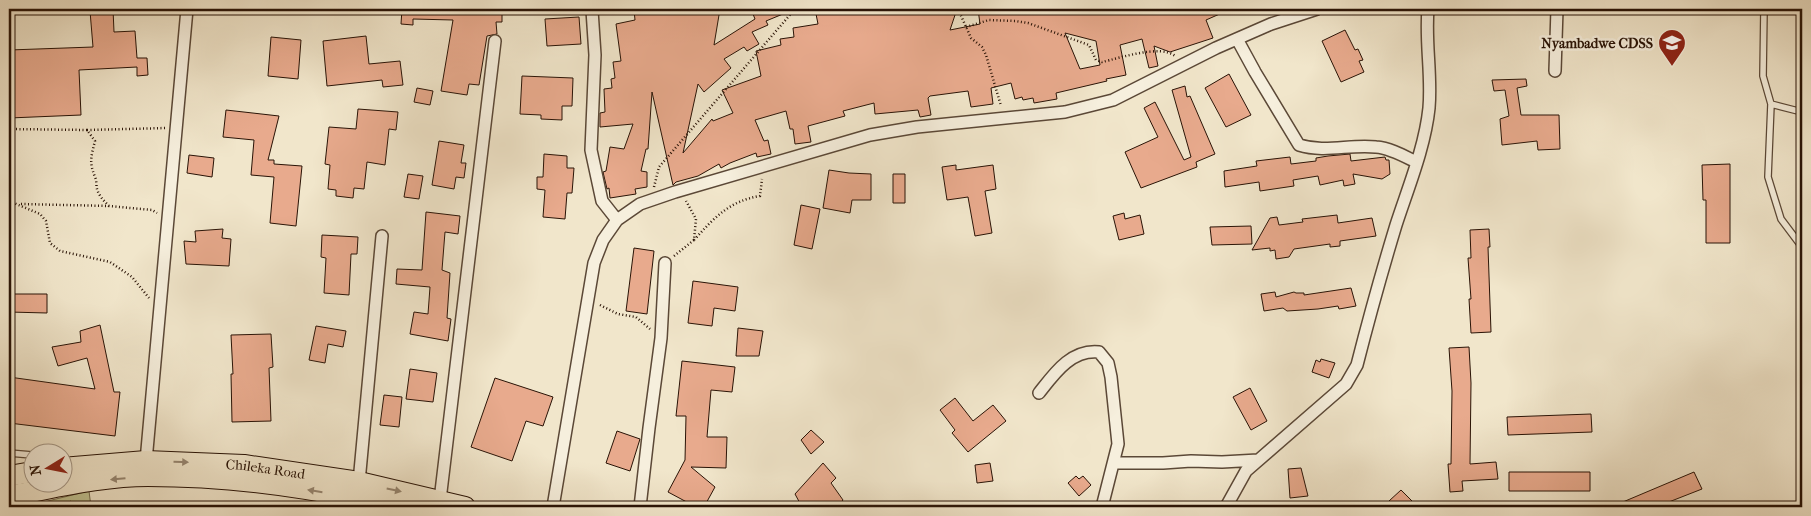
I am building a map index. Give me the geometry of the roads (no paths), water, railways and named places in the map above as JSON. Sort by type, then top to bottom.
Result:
[{"type":"highway","name":"Chileka Road","points":[[75,464],[146,460],[244,464],[359,482],[465,507]]},
{"type":"highway","points":[[9,476],[22,474]]},
{"type":"highway","name":"Chileka Road","points":[[9,496],[96,481],[147,476],[264,482],[360,498],[397,507]]},
{"type":"street","points":[[146,460],[186,9]]},
{"type":"street","points":[[553,507],[594,263],[603,240],[617,220],[640,204],[870,135],[917,127],[1065,112],[1113,100],[1183,64],[1271,24],[1317,9]]},
{"type":"street","points":[[1226,507],[1246,471],[1346,384],[1357,365],[1416,162],[1428,109],[1429,82],[1426,28],[1428,9]]},
{"type":"street","points":[[1555,71],[1558,9]]},
{"type":"street","points":[[592,10],[595,55],[591,150],[602,201],[617,220]]},
{"type":"street","points":[[1238,39],[1255,72],[1299,145],[1319,149],[1376,147],[1397,153],[1416,162]]},
{"type":"street","points":[[440,500],[495,41]]},
{"type":"street","points":[[359,482],[382,236]]},
{"type":"street","points":[[640,507],[648,428],[661,338],[665,264]]},
{"type":"street","points":[[1039,393],[1054,374],[1073,357],[1088,351],[1099,352],[1108,363],[1118,444],[1102,507]]},
{"type":"street","points":[[1114,463],[1258,460]]},
{"type":"lane","points":[[1764,9],[1763,76],[1771,104],[1768,176],[1781,219],[1802,247]]},
{"type":"lane","points":[[1771,104],[1802,112]]},
{"type":"lane","points":[[9,453],[22,454]]},
{"type":"place","name":"Nyambadwe CDSS","points":[[1672,67]]}]
